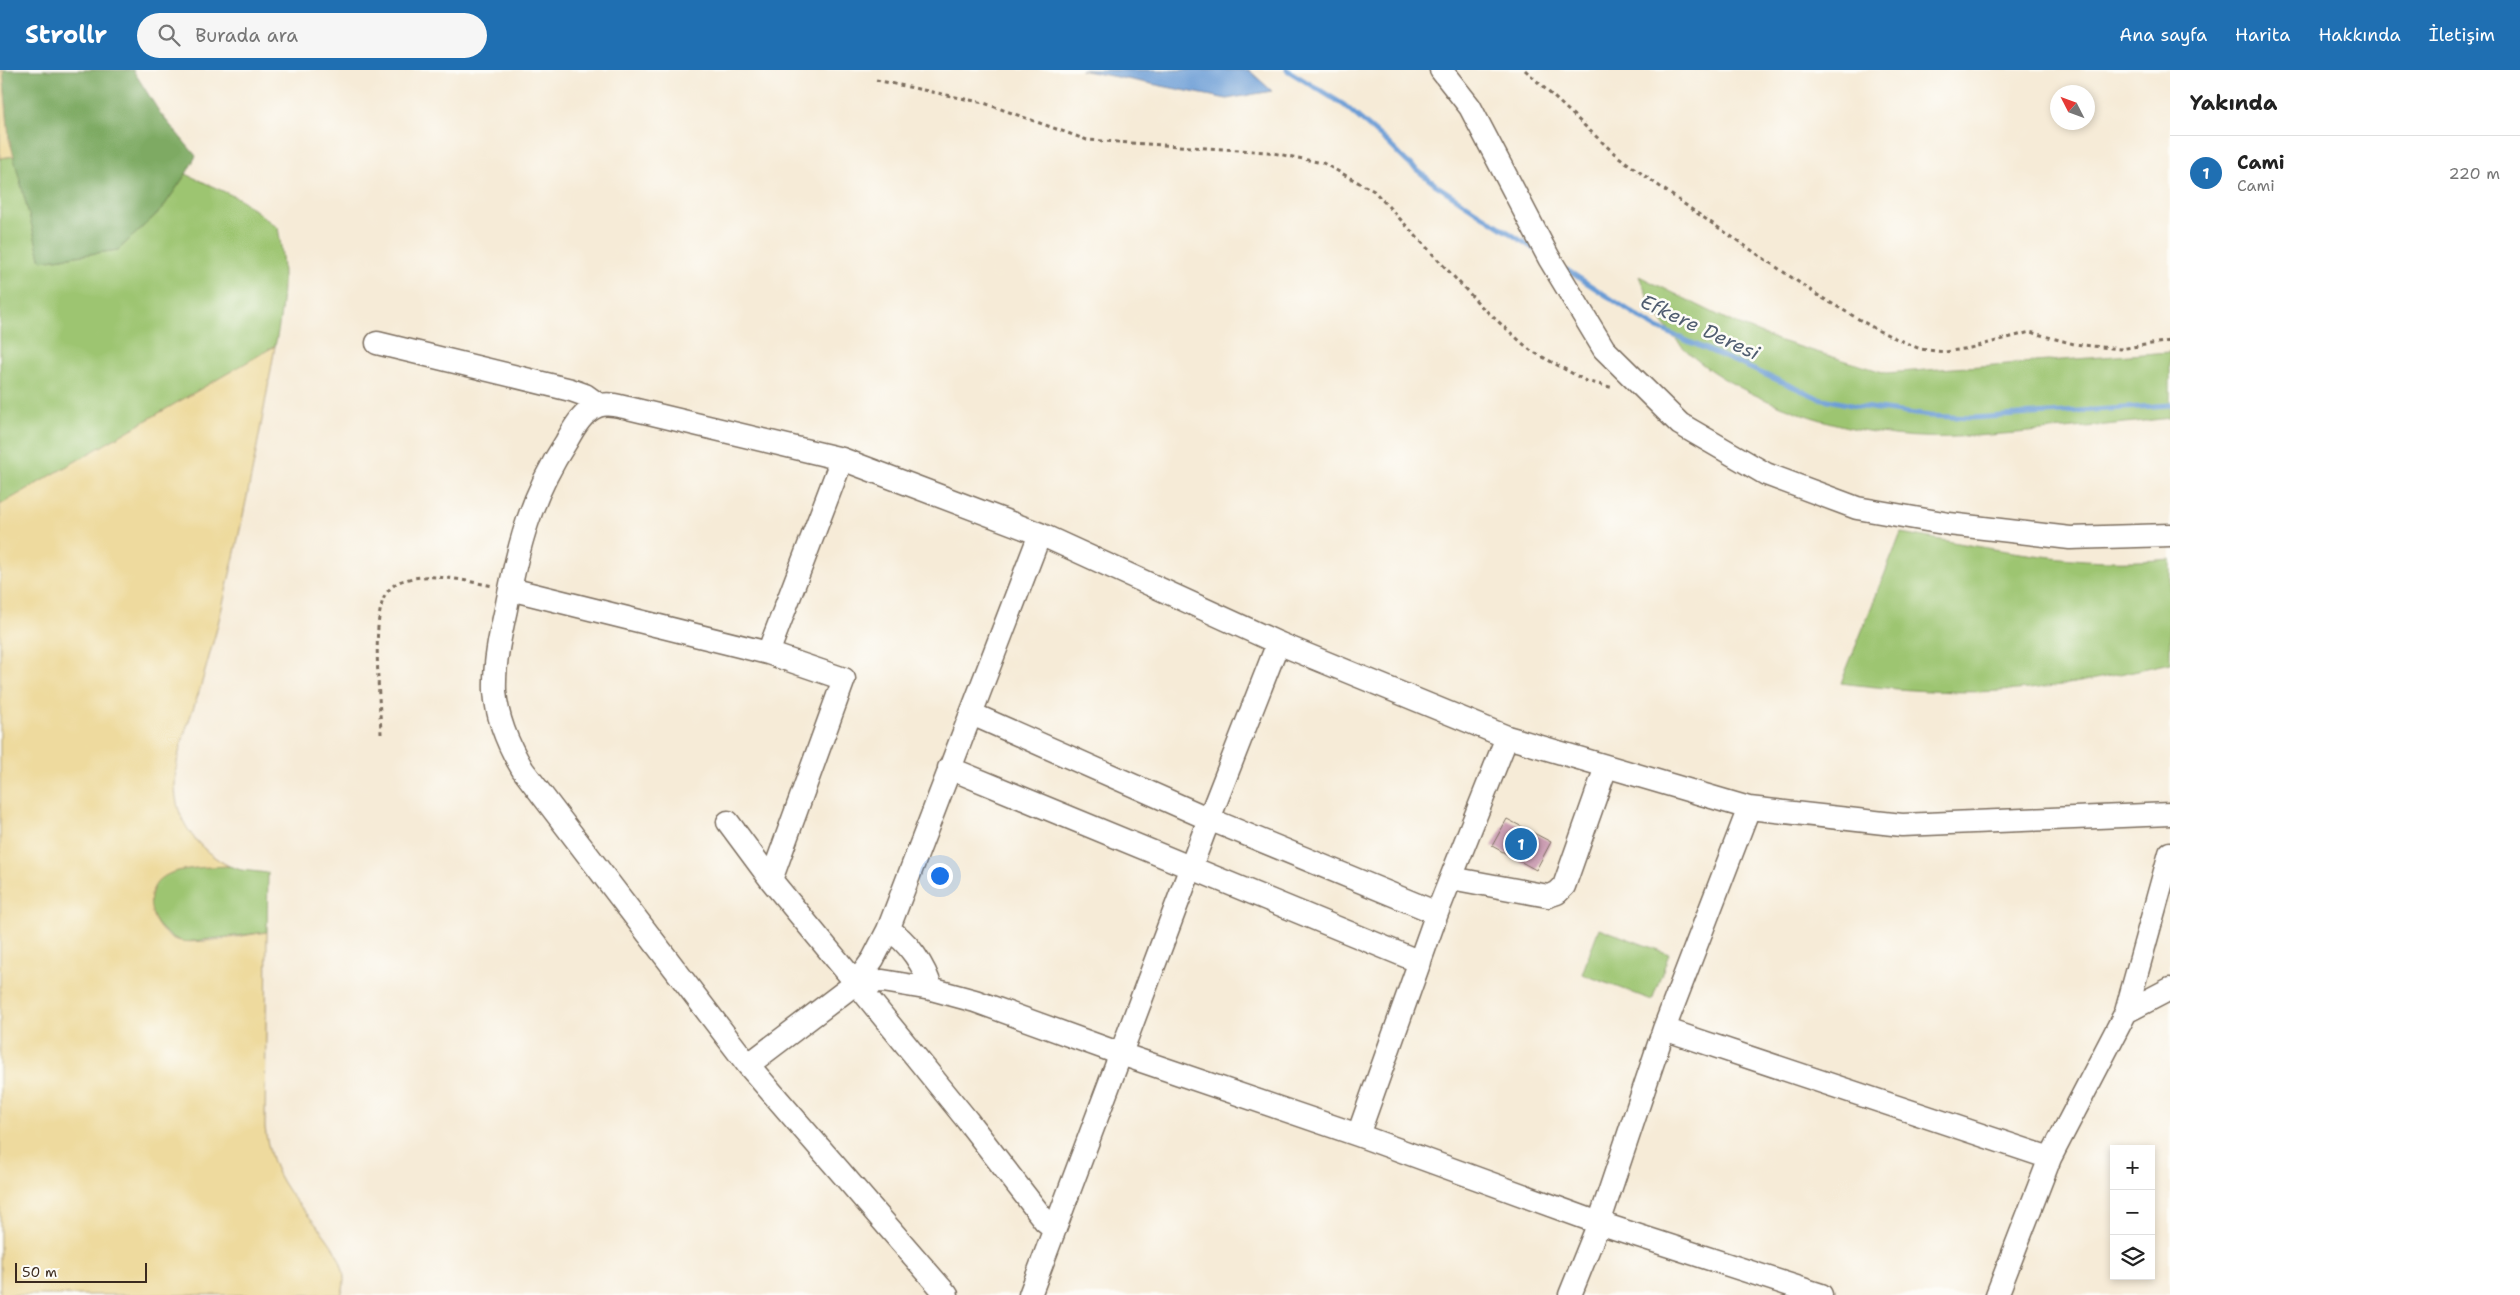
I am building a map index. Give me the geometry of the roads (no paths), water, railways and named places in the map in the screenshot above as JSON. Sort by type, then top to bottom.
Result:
[{"type":"street","points":[[1441,70],[1470,107],[1548,258],[1604,349],[1680,424],[1766,474],[1856,508],[1949,524],[2070,538],[2170,535]]},
{"type":"street","points":[[377,343],[571,390],[585,394],[599,406]]},
{"type":"street","points":[[947,1295],[748,1066],[523,770],[512,752],[498,712],[495,681],[496,660],[525,524],[543,482],[575,427],[586,413],[599,406],[611,404],[842,459],[1040,534],[1278,643],[1507,737],[1749,808],[1902,825],[2170,814]]},
{"type":"street","points":[[768,653],[842,459]]},
{"type":"street","points":[[748,1066],[856,983],[873,959],[888,930],[1040,534]]},
{"type":"street","points":[[510,589],[768,653],[844,680],[770,880]]},
{"type":"street","points":[[1030,1295],[1209,819],[1278,643]]},
{"type":"street","points":[[972,714],[1209,819],[1437,913]]},
{"type":"street","points":[[1358,1135],[1437,913],[1507,737]]},
{"type":"street","points":[[1451,878],[1548,896],[1558,893],[1564,886],[1606,767]]},
{"type":"street","points":[[949,768],[1190,869],[1420,962]]},
{"type":"street","points":[[1570,1295],[1599,1223],[1664,1029],[1749,808]]},
{"type":"street","points":[[728,822],[770,880],[968,1120],[1045,1221],[1055,1229]]},
{"type":"street","points":[[1998,1295],[2050,1158],[2126,1012],[2170,853]]},
{"type":"street","points":[[888,930],[898,935],[928,977],[931,989]]},
{"type":"street","points":[[856,983],[883,981],[931,989],[975,1001],[1121,1054],[1358,1135],[1599,1223],[1820,1295]]},
{"type":"street","points":[[2126,1012],[2170,989]]},
{"type":"street","points":[[1664,1029],[2050,1158]]},
{"type":"water","points":[[1081,70],[1249,70],[1272,91],[1227,99]]},
{"type":"waterway","name":"Efkere Deresi","points":[[1287,70],[1344,105],[1407,162],[1436,185],[1534,249]]},
{"type":"waterway","name":"Efkere Deresi","points":[[1567,270],[1653,326],[1819,398],[1856,406],[1930,416],[1972,418],[2170,405]]},
{"type":"place","name":"Cami","points":[[1521,844]]}]
